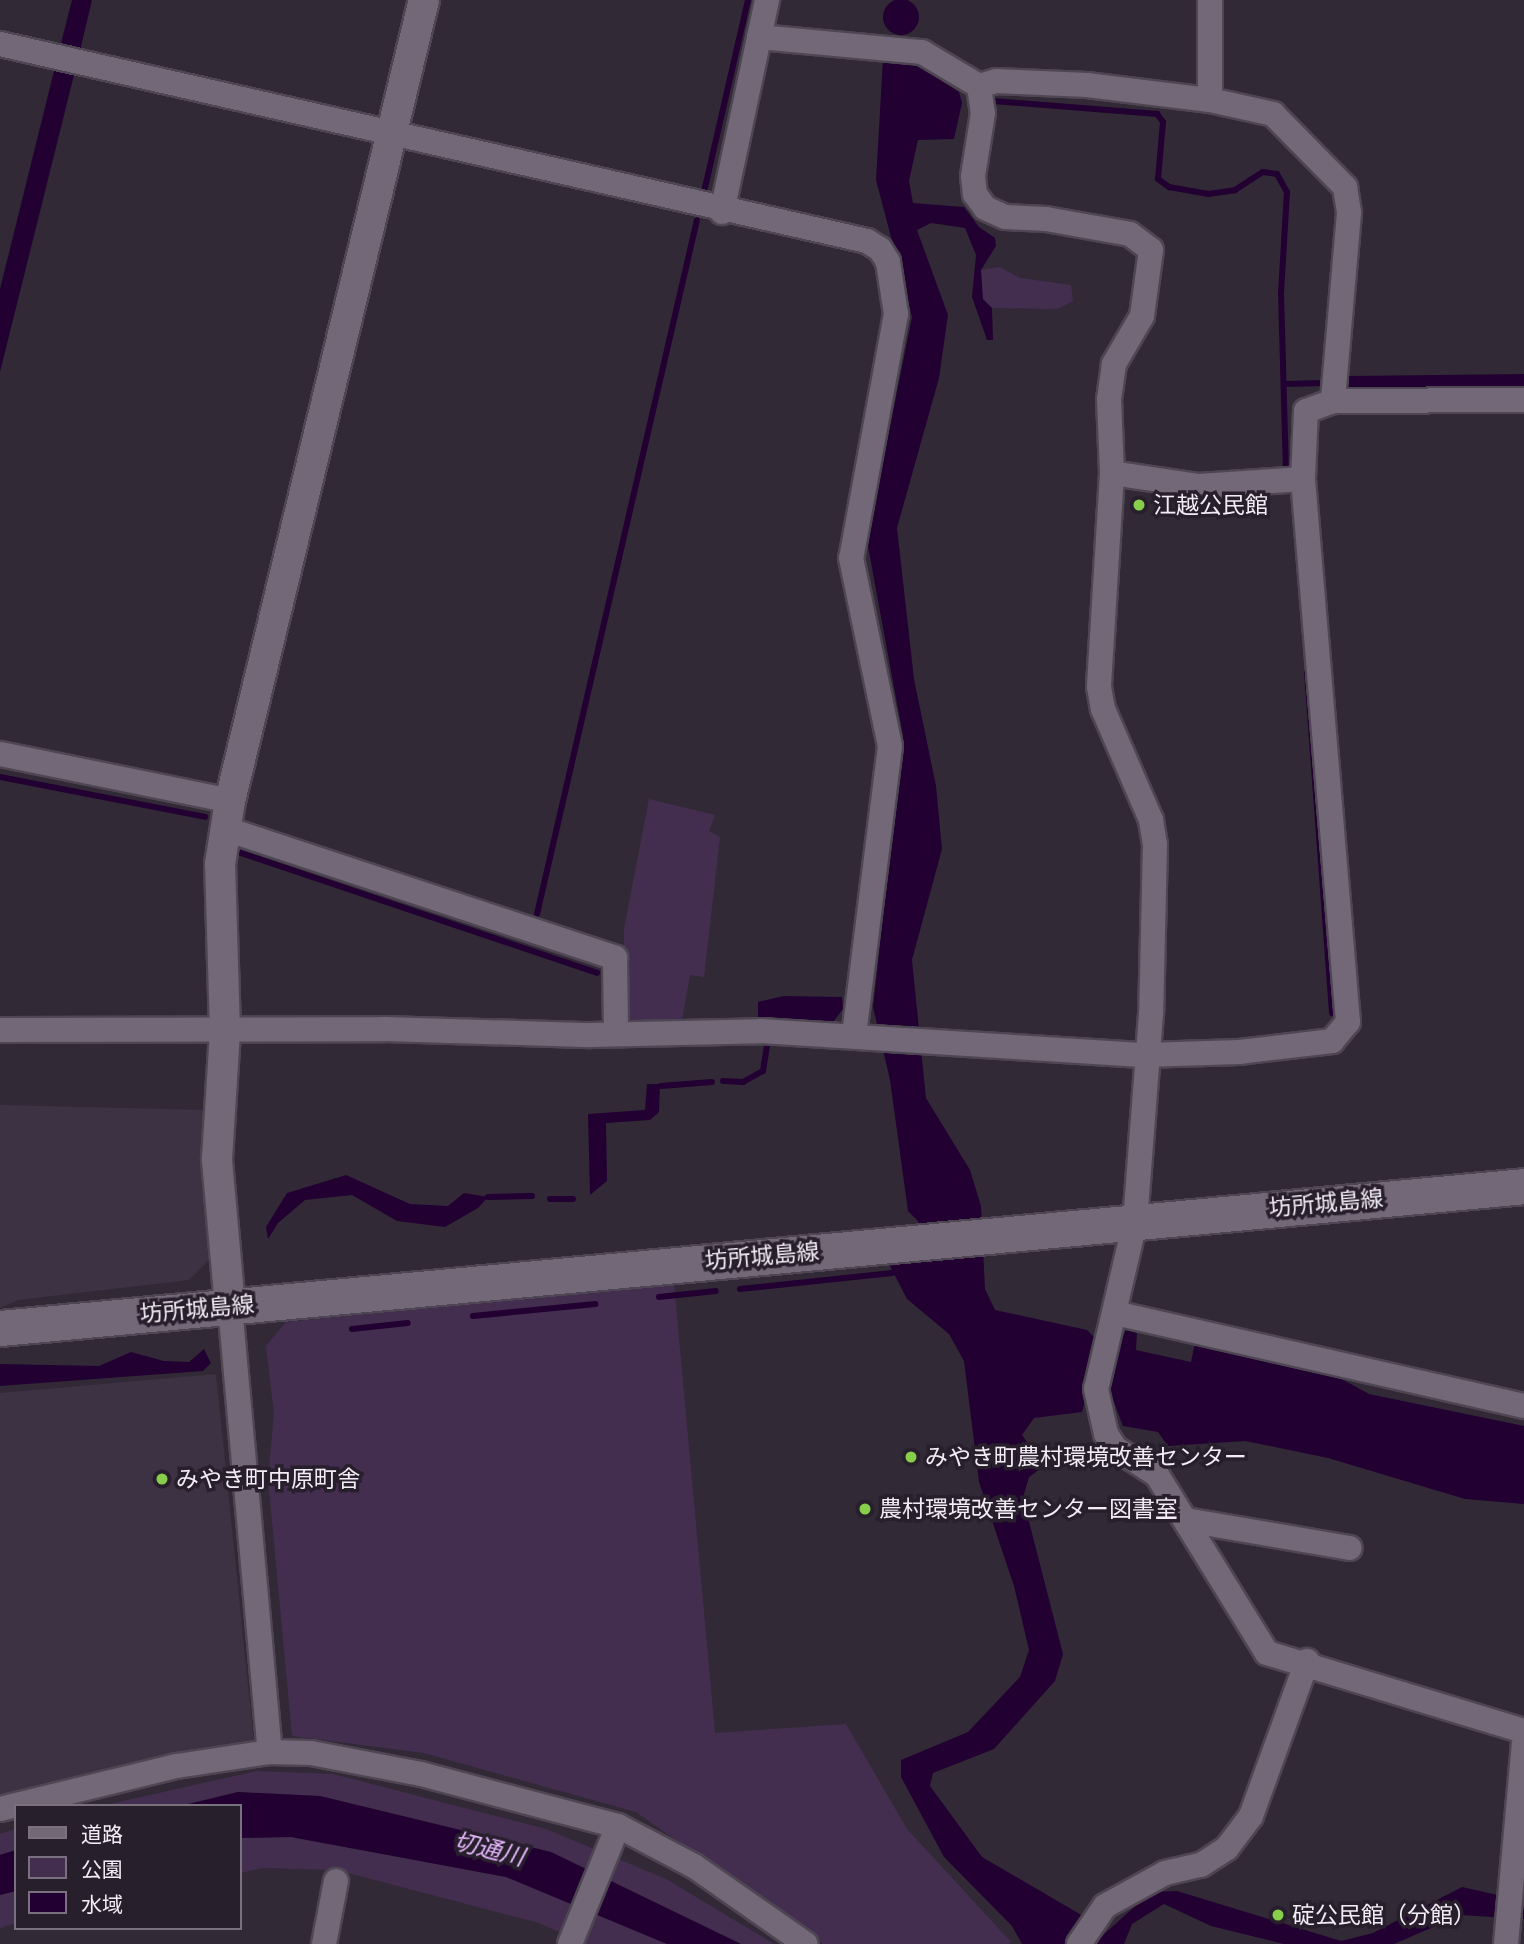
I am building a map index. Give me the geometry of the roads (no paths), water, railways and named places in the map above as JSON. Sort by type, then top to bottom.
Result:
[{"type":"main road","name":"坊所城島線","points":[[0,1328],[1524,1186]]},
{"type":"street","points":[[270,1752],[217,1159],[225,1031],[220,864],[228,815],[424,0]]},
{"type":"street","points":[[722,212],[767,0]]},
{"type":"street","points":[[1210,0],[1210,100]]},
{"type":"street","points":[[759,37],[922,52],[979,86],[996,81],[1087,85],[1210,100],[1273,114],[1345,187],[1349,213],[1333,401]]},
{"type":"street","points":[[0,44],[722,212],[867,241],[880,248],[888,262],[897,300],[851,558],[890,746],[863,1036]]},
{"type":"street","points":[[979,86],[983,113],[973,176],[975,194],[985,208],[1005,217],[1130,234],[1144,240],[1151,250],[1142,316],[1114,364],[1109,399],[1112,472],[1099,687],[1102,709],[1151,820],[1155,844],[1151,1014],[1135,1222],[1098,1378],[1106,1434],[1115,1448],[1157,1475],[1267,1653],[1307,1661],[1524,1731]]},
{"type":"street","points":[[0,1030],[616,1034],[761,1031],[930,1039],[1146,1055],[1239,1052],[1332,1041],[1348,1022],[1303,479],[1306,411],[1333,401],[1524,400]]},
{"type":"street","points":[[1112,472],[1199,486],[1303,479]]},
{"type":"street","points":[[0,754],[228,815],[615,958],[616,1034]]},
{"type":"street","points":[[1115,1313],[1524,1406]]},
{"type":"street","points":[[1186,1520],[1350,1548]]},
{"type":"street","points":[[1079,1944],[1105,1906],[1165,1873],[1201,1864],[1227,1848],[1251,1816],[1307,1661]]},
{"type":"street","points":[[1506,1933],[1524,1744]]},
{"type":"street","points":[[21,1804],[177,1766],[270,1752],[312,1753],[421,1774],[616,1831],[694,1866],[806,1944]]},
{"type":"street","points":[[570,1944],[616,1831]]},
{"type":"street","points":[[324,1944],[336,1881]]},
{"type":"water","points":[[901,-1],[914,4],[919,17],[914,30],[901,35],[888,30],[883,17],[888,4]]},
{"type":"water","points":[[72,0],[92,0],[79,55],[59,51]]},
{"type":"water","points":[[883,59],[917,65],[959,92],[962,103],[954,139],[918,140],[909,181],[913,203],[964,207],[979,227],[995,238],[996,246],[981,270],[983,299],[992,308],[993,340],[987,340],[972,297],[976,255],[965,228],[931,223],[917,230],[948,315],[939,378],[897,528],[914,679],[936,786],[942,849],[912,960],[926,1098],[970,1170],[981,1206],[985,1289],[995,1310],[1087,1330],[1096,1339],[1119,1343],[1126,1330],[1137,1333],[1136,1350],[1191,1362],[1195,1343],[1338,1377],[1369,1394],[1524,1426],[1524,1504],[1465,1499],[1328,1458],[1245,1441],[1168,1446],[1158,1432],[1123,1426],[1109,1389],[1089,1385],[1082,1412],[1034,1418],[1022,1435],[1044,1466],[1029,1477],[1023,1498],[1063,1654],[1055,1681],[994,1749],[933,1773],[930,1786],[982,1857],[1083,1916],[1064,1944],[1022,1944],[1012,1926],[944,1857],[901,1777],[901,1760],[968,1732],[1020,1677],[1029,1650],[1014,1586],[979,1482],[964,1361],[949,1334],[907,1299],[890,1266],[920,1259],[918,1221],[908,1211],[890,1080],[873,1007],[903,736],[867,541],[912,317],[876,180]]},
{"type":"water","points":[[55,67],[75,71],[0,372],[0,289]]},
{"type":"water","points":[[1524,374],[1524,387],[1347,388],[1347,376]]},
{"type":"water","points":[[784,996],[842,997],[843,1009],[833,1022],[758,1020],[758,1002]]},
{"type":"water","points":[[647,1084],[660,1084],[659,1112],[650,1120],[606,1123],[607,1181],[590,1195],[588,1114],[645,1110]]},
{"type":"water","points":[[346,1175],[410,1204],[448,1206],[464,1193],[488,1197],[478,1208],[445,1227],[397,1221],[352,1195],[305,1200],[278,1223],[268,1239],[266,1227],[287,1193]]},
{"type":"water","points":[[204,1349],[211,1363],[203,1371],[0,1386],[0,1364],[99,1366],[131,1352],[164,1361],[189,1362]]},
{"type":"water","name":"切通川","points":[[238,1792],[320,1796],[551,1852],[741,1944],[667,1944],[506,1877],[291,1837],[242,1838],[242,1804],[188,1804]]},
{"type":"water","points":[[14,1851],[14,1892],[0,1895],[0,1855]]},
{"type":"water","points":[[1462,1887],[1524,1901],[1524,1919],[1461,1915],[1394,1944],[1284,1944],[1211,1926],[1164,1904],[1132,1924],[1124,1944],[1093,1944],[1151,1892],[1177,1891],[1341,1941],[1373,1933]]},
{"type":"waterway","points":[[704,192],[748,0]]},
{"type":"waterway","points":[[993,101],[1157,114],[1163,122],[1158,179],[1169,187],[1208,194],[1235,190],[1263,172],[1277,174],[1287,192],[1281,293],[1286,468]]},
{"type":"waterway","points":[[537,914],[697,220]]},
{"type":"waterway","points":[[1284,384],[1324,383]]},
{"type":"waterway","points":[[1307,672],[1332,1013]]},
{"type":"waterway","points":[[0,777],[205,817]]},
{"type":"waterway","points":[[238,852],[597,973]]},
{"type":"waterway","points":[[723,1081],[743,1082],[763,1071],[767,1045]]},
{"type":"waterway","points":[[661,1086],[712,1082]]},
{"type":"waterway","points":[[488,1197],[532,1196]]},
{"type":"waterway","points":[[550,1199],[573,1199]]},
{"type":"waterway","points":[[740,1289],[892,1273]]},
{"type":"waterway","points":[[659,1297],[716,1291]]},
{"type":"waterway","points":[[473,1316],[595,1304]]},
{"type":"waterway","points":[[352,1329],[408,1323]]},
{"type":"place","name":"江越公民館","points":[[1139,505]]},
{"type":"place","name":"みやき町農村環境改善センター","points":[[911,1457]]},
{"type":"place","name":"みやき町中原町舎","points":[[162,1479]]},
{"type":"place","name":"農村環境改善センター図書室","points":[[865,1509]]},
{"type":"place","name":"碇公民館（分館）","points":[[1278,1915]]}]
